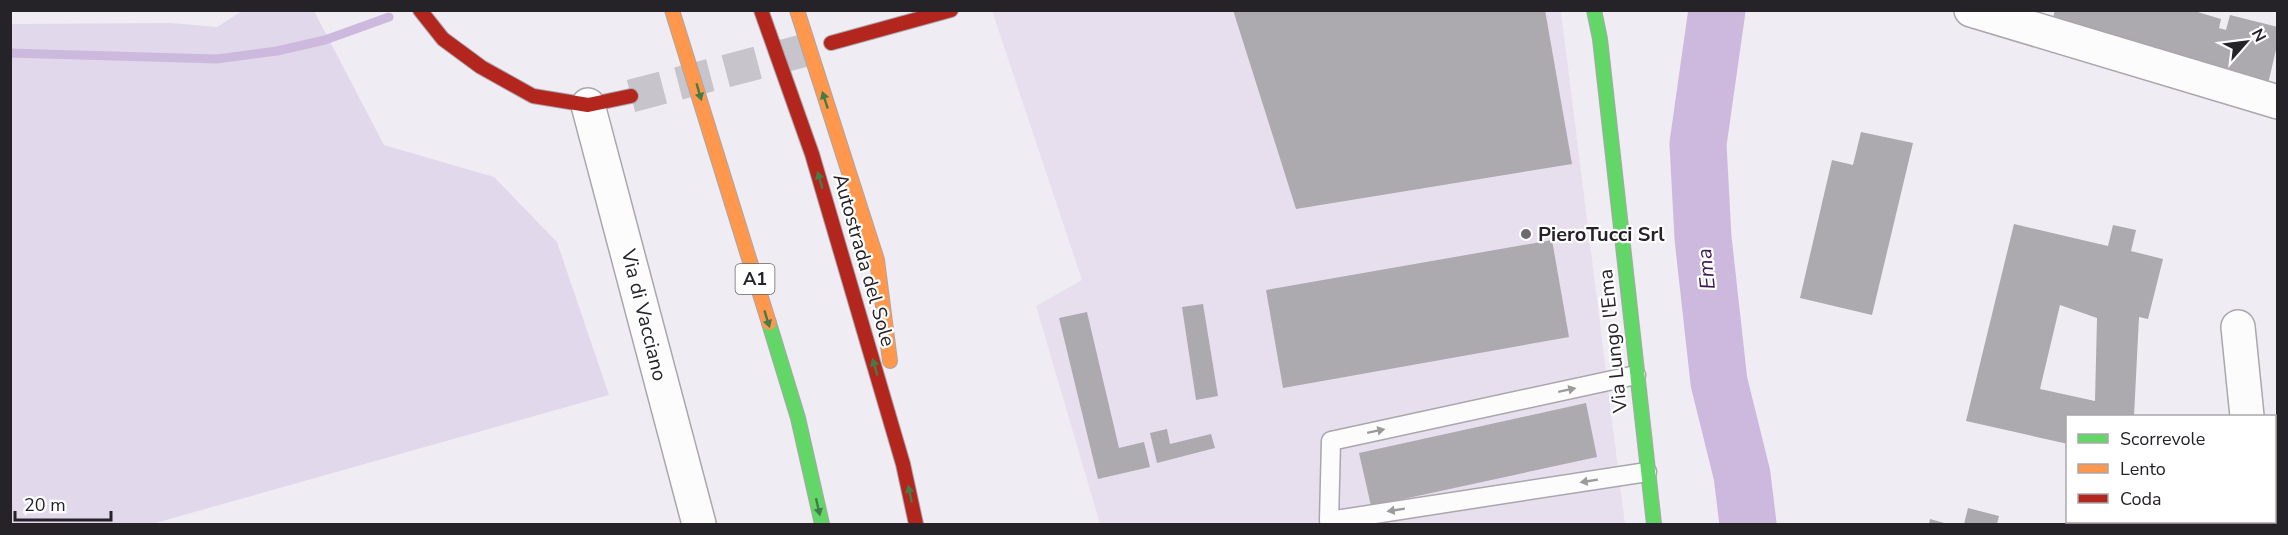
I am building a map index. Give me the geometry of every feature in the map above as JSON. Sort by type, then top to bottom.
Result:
[{"type":"main road","points":[[420,10],[443,39],[481,67],[533,96],[588,105],[631,96]]},
{"type":"main road","name":"A1","points":[[672,10],[682,36],[798,418],[822,525]]},
{"type":"main road","name":"Autostrada del Sole","points":[[761,10],[812,154],[903,464],[916,525]]},
{"type":"main road","points":[[797,10],[877,260],[903,464]]},
{"type":"main road","points":[[831,43],[951,10]]},
{"type":"main road","name":"Via Lungo l'Ema","points":[[1594,10],[1600,39],[1654,525]]},
{"type":"street","points":[[1971,10],[2277,102]]},
{"type":"street","name":"Via di Vacciano","points":[[588,105],[699,525]]},
{"type":"street","points":[[2238,327],[2247,415]]},
{"type":"lane","points":[[1636,375],[1331,441],[1329,521],[1647,472]]},
{"type":"shaded area","points":[[242,11],[314,11],[384,145],[494,177],[557,242],[609,395],[152,524],[11,524],[11,24],[171,23],[217,27]]},
{"type":"shaded area","points":[[992,11],[1561,11],[1625,524],[1100,524],[1036,306],[1082,280]]},
{"type":"building","points":[[1233,10],[1545,10],[1572,164],[1296,209]]},
{"type":"building","points":[[2055,10],[2191,10],[2221,19],[2219,28],[2226,30],[2230,15],[2278,27],[2278,41],[2268,84],[2051,25]]},
{"type":"building","points":[[1861,132],[1913,143],[1872,315],[1800,298],[1832,160],[1853,165]]},
{"type":"building","points":[[2014,224],[2108,246],[2113,225],[2136,230],[2131,251],[2163,259],[2148,319],[2139,317],[2134,415],[2066,415],[2066,444],[1966,421]],"holes":[[[2060,305],[2097,318],[2095,401],[2040,389]]]},
{"type":"building","points":[[1552,240],[1569,337],[1283,388],[1266,290]]},
{"type":"building","points":[[1203,304],[1218,396],[1196,400],[1182,307]]},
{"type":"building","points":[[1087,312],[1119,448],[1144,442],[1150,467],[1098,479],[1059,318]]},
{"type":"building","points":[[1586,403],[1597,457],[1371,506],[1359,453]]},
{"type":"building","points":[[1167,429],[1170,444],[1211,434],[1215,448],[1157,463],[1150,433]]},
{"type":"building","points":[[1968,508],[1999,516],[1997,524],[1964,524]]},
{"type":"building","points":[[1930,519],[1948,524],[1929,524]]},
{"type":"waterway","name":"Ema","points":[[1717,10],[1698,144],[1703,238],[1719,382],[1742,475],[1748,524]]},
{"type":"waterway","points":[[10,53],[217,59],[277,51],[325,40],[389,17]]},
{"type":"tunnel","points":[[631,96],[806,50]]},
{"type":"traffic: fast","points":[[1594,10],[1600,39],[1654,524]]},
{"type":"traffic: fast","points":[[769,323],[798,418],[822,524]]},
{"type":"traffic: slow","points":[[672,10],[769,323]]},
{"type":"traffic: slow","points":[[797,10],[877,260],[890,361]]},
{"type":"traffic: jam","points":[[420,10],[443,39],[481,67],[533,96],[588,105],[631,96]]},
{"type":"traffic: jam","points":[[761,10],[812,154],[903,464],[916,524]]},
{"type":"traffic: jam","points":[[831,43],[951,10]]},
{"type":"place","name":"PieroTucci Srl","points":[[1526,234]]}]
